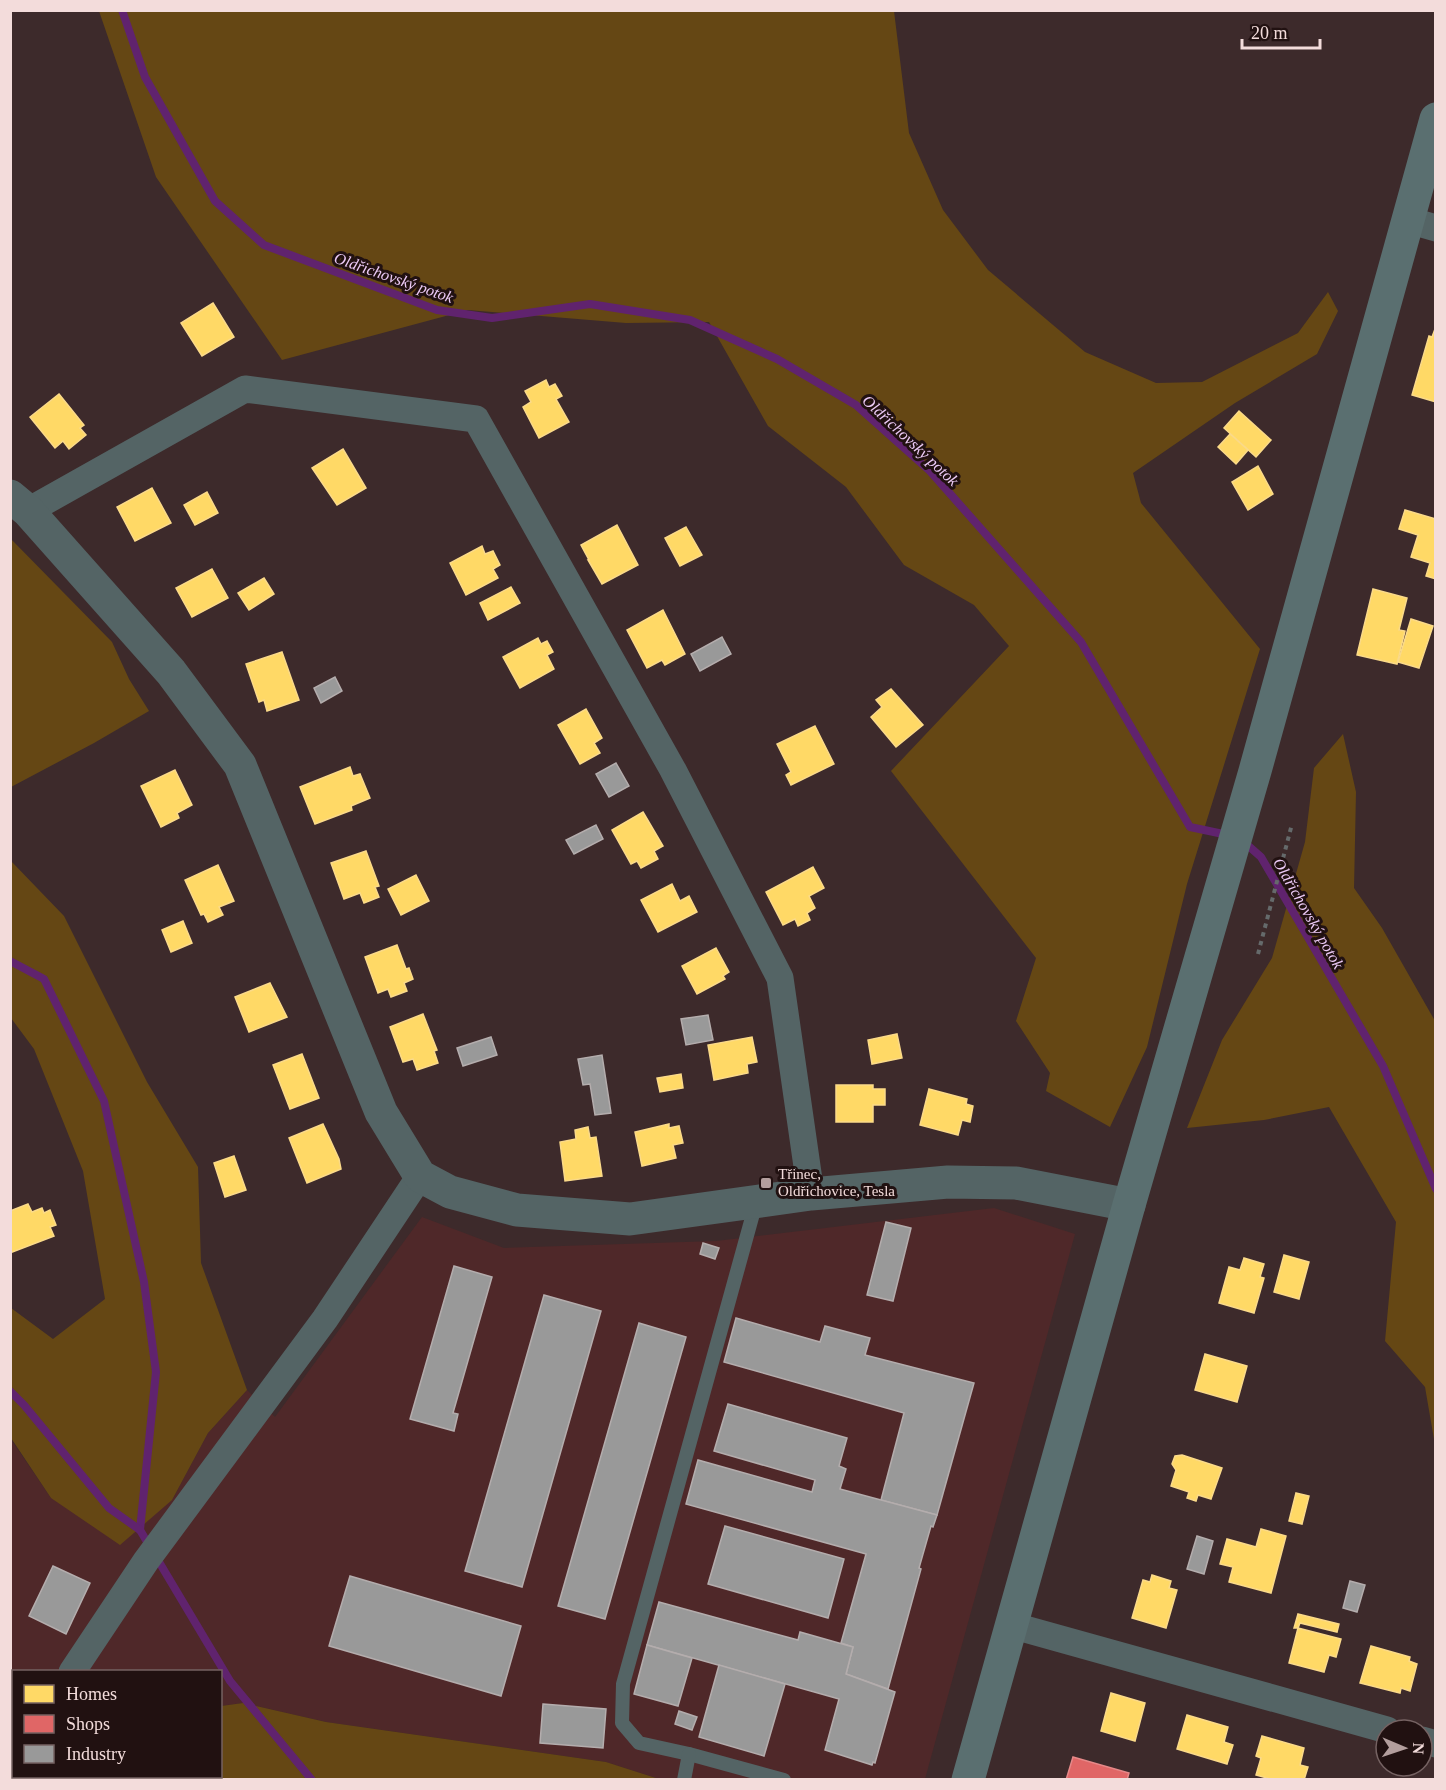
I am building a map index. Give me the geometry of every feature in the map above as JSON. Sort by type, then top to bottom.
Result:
[{"type":"main road","points":[[968,1779],[1129,1205],[1256,771],[1422,224],[1436,119]]},
{"type":"street","points":[[811,1194],[780,978],[673,770],[476,419],[245,389],[19,504],[171,672],[240,765],[381,1112],[420,1176],[450,1192],[517,1210],[630,1219],[811,1194],[948,1182],[1016,1183],[1129,1205]]},
{"type":"street","points":[[73,1670],[146,1561],[325,1319],[420,1176]]},
{"type":"street","points":[[1011,1625],[1374,1726]]},
{"type":"lane","points":[[756,1201],[623,1684],[622,1723],[639,1743],[784,1779]]},
{"type":"lane","points":[[684,1779],[689,1754]]},
{"type":"path","points":[[1258,954],[1292,824]]},
{"type":"shaded area","points":[[99,11],[894,11],[909,133],[943,210],[988,270],[1085,352],[1156,383],[1202,382],[1298,333],[1328,292],[1338,311],[1317,354],[1235,403],[1133,473],[1141,503],[1260,649],[1187,884],[1147,1047],[1110,1127],[1046,1091],[1050,1073],[1016,1021],[1036,958],[891,771],[1009,646],[974,605],[904,565],[846,487],[768,426],[709,322],[626,323],[468,310],[282,360],[156,177]]},
{"type":"shaded area","points":[[10,538],[112,642],[129,679],[149,711],[11,787]]},
{"type":"shaded area","points":[[1343,734],[1356,792],[1354,888],[1382,928],[1435,1021],[1435,1445],[1425,1387],[1385,1341],[1396,1222],[1329,1107],[1264,1120],[1187,1128],[1222,1040],[1272,958],[1305,842],[1314,768]]},
{"type":"shaded area","points":[[11,861],[64,916],[147,1082],[198,1167],[201,1263],[247,1390],[208,1433],[172,1500],[120,1545],[51,1498],[11,1438],[11,1308],[53,1339],[105,1299],[83,1171],[34,1049],[11,1018]]},
{"type":"shaded area","points":[[994,1208],[1075,1234],[925,1779],[659,1779],[606,1762],[326,1722],[243,1703],[222,1706],[222,1670],[12,1670],[12,1690],[10,1689],[10,1438],[51,1498],[172,1500],[208,1433],[247,1390],[275,1417],[422,1217],[504,1248],[716,1241]]},
{"type":"shaded area","points":[[10,1689],[12,1690],[12,1778],[222,1778],[222,1706],[243,1703],[326,1722],[606,1762],[659,1779],[11,1779]]},
{"type":"building: Homes","points":[[213,303],[234,337],[202,356],[181,323]]},
{"type":"building: Homes","points":[[1435,329],[1436,402],[1412,395],[1429,336],[1432,337]]},
{"type":"building: Homes","points":[[546,380],[549,387],[555,384],[562,396],[556,399],[569,422],[539,438],[523,407],[531,402],[525,391]]},
{"type":"building: Homes","points":[[59,394],[84,425],[80,428],[86,435],[69,449],[63,441],[55,448],[30,417]]},
{"type":"building: Homes","points":[[1239,411],[1271,440],[1256,457],[1224,428]]},
{"type":"building: Homes","points":[[1230,434],[1248,450],[1236,464],[1218,447]]},
{"type":"building: Homes","points":[[343,449],[366,488],[337,505],[312,468]]},
{"type":"building: Homes","points":[[1258,466],[1273,494],[1248,510],[1232,482]]},
{"type":"building: Homes","points":[[152,488],[171,523],[135,541],[117,507]]},
{"type":"building: Homes","points":[[207,492],[218,513],[195,525],[184,505]]},
{"type":"building: Homes","points":[[1405,510],[1436,519],[1436,579],[1426,576],[1430,563],[1411,557],[1418,535],[1399,529]]},
{"type":"building: Homes","points":[[617,525],[638,565],[602,584],[581,545]]},
{"type":"building: Homes","points":[[686,527],[702,555],[680,566],[665,538]]},
{"type":"building: Homes","points":[[482,546],[485,554],[493,551],[500,565],[493,569],[498,578],[466,595],[450,563]]},
{"type":"building: Homes","points":[[212,569],[228,598],[192,617],[176,588]]},
{"type":"building: Homes","points":[[264,578],[274,594],[249,610],[238,593]]},
{"type":"building: Homes","points":[[511,587],[520,603],[488,620],[480,603]]},
{"type":"building: Homes","points":[[1373,589],[1407,598],[1399,630],[1405,631],[1397,664],[1357,655]]},
{"type":"building: Homes","points":[[663,610],[685,654],[665,665],[662,660],[647,668],[627,630]]},
{"type":"building: Homes","points":[[1411,619],[1433,626],[1419,668],[1398,662]]},
{"type":"building: Homes","points":[[538,638],[541,644],[547,641],[553,652],[547,655],[554,669],[520,688],[503,657]]},
{"type":"building: Homes","points":[[282,652],[299,700],[267,711],[264,700],[259,702],[246,664]]},
{"type":"building: Homes","points":[[891,689],[923,725],[896,747],[871,717],[882,707],[876,700]]},
{"type":"building: Homes","points":[[586,709],[602,738],[594,743],[600,753],[580,764],[558,725]]},
{"type":"building: Homes","points":[[815,726],[834,764],[791,785],[786,775],[791,772],[777,744]]},
{"type":"building: Homes","points":[[350,767],[353,776],[360,774],[370,798],[351,806],[352,810],[315,824],[300,787]]},
{"type":"building: Homes","points":[[175,770],[192,805],[177,813],[179,818],[161,827],[141,786]]},
{"type":"building: Homes","points":[[643,812],[663,846],[654,851],[658,859],[641,868],[637,861],[631,864],[612,830]]},
{"type":"building: Homes","points":[[366,851],[379,886],[375,887],[379,897],[364,903],[360,893],[344,899],[331,863]]},
{"type":"building: Homes","points":[[218,865],[234,901],[219,907],[223,915],[208,922],[204,914],[201,915],[185,880]]},
{"type":"building: Homes","points":[[813,867],[824,888],[809,896],[815,908],[807,913],[810,920],[798,926],[795,919],[783,925],[766,892]]},
{"type":"building: Homes","points":[[416,875],[429,901],[401,915],[388,889]]},
{"type":"building: Homes","points":[[672,884],[680,901],[689,896],[697,912],[658,932],[641,900]]},
{"type":"building: Homes","points":[[183,921],[192,943],[171,952],[162,930]]},
{"type":"building: Homes","points":[[397,945],[406,969],[409,968],[413,979],[404,983],[407,991],[391,997],[388,989],[378,993],[365,957]]},
{"type":"building: Homes","points":[[716,948],[729,972],[723,976],[725,979],[697,994],[682,966]]},
{"type":"building: Homes","points":[[270,983],[287,1017],[249,1032],[235,997]]},
{"type":"building: Homes","points":[[423,1014],[437,1050],[434,1051],[438,1063],[417,1070],[413,1059],[403,1062],[390,1027]]},
{"type":"building: Homes","points":[[897,1034],[902,1058],[872,1064],[868,1040]]},
{"type":"building: Homes","points":[[752,1037],[757,1062],[747,1064],[748,1073],[714,1080],[708,1045]]},
{"type":"building: Homes","points":[[302,1054],[319,1098],[290,1109],[273,1065]]},
{"type":"building: Homes","points":[[681,1074],[683,1088],[660,1092],[657,1078]]},
{"type":"building: Homes","points":[[836,1085],[873,1085],[873,1089],[885,1089],[885,1105],[873,1105],[873,1122],[836,1122]]},
{"type":"building: Homes","points":[[929,1089],[967,1099],[966,1104],[973,1106],[970,1122],[962,1120],[958,1135],[920,1125]]},
{"type":"building: Homes","points":[[323,1124],[339,1159],[341,1169],[307,1183],[289,1138]]},
{"type":"building: Homes","points":[[669,1124],[669,1128],[679,1126],[683,1143],[673,1145],[676,1158],[642,1166],[635,1132]]},
{"type":"building: Homes","points":[[588,1127],[590,1138],[596,1137],[602,1176],[565,1181],[560,1142],[576,1139],[575,1130]]},
{"type":"building: Homes","points":[[234,1156],[246,1190],[225,1197],[214,1163]]},
{"type":"building: Homes","points":[[28,1204],[32,1212],[42,1208],[44,1213],[50,1210],[56,1225],[50,1227],[54,1236],[10,1253],[10,1211]]},
{"type":"building: Homes","points":[[1284,1255],[1309,1262],[1299,1299],[1274,1292]]},
{"type":"building: Homes","points":[[1244,1258],[1264,1264],[1260,1277],[1264,1278],[1254,1313],[1219,1303],[1229,1267],[1240,1270]]},
{"type":"building: Homes","points":[[1205,1354],[1247,1366],[1237,1402],[1195,1390]]},
{"type":"building: Homes","points":[[1182,1455],[1222,1468],[1211,1499],[1198,1495],[1196,1501],[1187,1498],[1189,1492],[1171,1486],[1176,1470],[1172,1464],[1175,1456]]},
{"type":"building: Homes","points":[[1296,1493],[1309,1496],[1302,1524],[1289,1521]]},
{"type":"building: Homes","points":[[1261,1529],[1286,1536],[1271,1593],[1229,1582],[1233,1567],[1220,1564],[1227,1539],[1256,1547]]},
{"type":"building: Homes","points":[[1152,1575],[1171,1581],[1169,1588],[1177,1590],[1166,1628],[1132,1618],[1143,1580],[1150,1582]]},
{"type":"building: Homes","points":[[1298,1614],[1339,1624],[1337,1632],[1300,1623],[1298,1628],[1294,1628]]},
{"type":"building: Homes","points":[[1298,1628],[1341,1639],[1336,1657],[1329,1655],[1324,1672],[1289,1663]]},
{"type":"building: Homes","points":[[1371,1646],[1410,1657],[1409,1661],[1417,1664],[1410,1691],[1401,1688],[1400,1693],[1360,1683]]},
{"type":"building: Homes","points":[[1111,1693],[1145,1703],[1135,1741],[1101,1731]]},
{"type":"building: Homes","points":[[1187,1715],[1228,1727],[1224,1742],[1233,1745],[1227,1764],[1177,1749]]},
{"type":"building: Homes","points":[[1262,1736],[1304,1748],[1300,1765],[1308,1767],[1304,1780],[1274,1780],[1256,1775],[1261,1758],[1256,1756]]},
{"type":"building: Shops","points":[[1073,1757],[1129,1773],[1127,1780],[1066,1780]]},
{"type":"building: Industry","points":[[722,637],[731,654],[700,671],[691,654]]},
{"type":"building: Industry","points":[[335,677],[342,691],[321,703],[314,688]]},
{"type":"building: Industry","points":[[616,763],[629,786],[609,797],[596,774]]},
{"type":"building: Industry","points":[[596,825],[603,839],[574,854],[566,840]]},
{"type":"building: Industry","points":[[708,1015],[713,1040],[686,1045],[681,1019]]},
{"type":"building: Industry","points":[[491,1037],[497,1055],[463,1066],[457,1048]]},
{"type":"building: Industry","points":[[602,1055],[611,1113],[595,1115],[590,1084],[583,1085],[578,1059]]},
{"type":"building: Industry","points":[[886,1222],[911,1228],[893,1301],[867,1295]]},
{"type":"building: Industry","points":[[703,1243],[719,1248],[715,1259],[700,1254]]},
{"type":"building: Industry","points":[[454,1266],[492,1277],[453,1413],[458,1414],[454,1431],[410,1419]]},
{"type":"building: Industry","points":[[544,1295],[601,1311],[522,1587],[465,1571]]},
{"type":"building: Industry","points":[[736,1318],[820,1342],[825,1326],[870,1338],[865,1355],[974,1383],[937,1515],[881,1500],[904,1413],[724,1362]]},
{"type":"building: Industry","points":[[639,1323],[686,1337],[605,1619],[558,1606]]},
{"type":"building: Industry","points":[[728,1404],[847,1438],[839,1466],[846,1469],[840,1489],[937,1515],[933,1527],[931,1526],[919,1568],[921,1569],[888,1689],[846,1674],[853,1647],[841,1643],[866,1554],[686,1504],[698,1460],[812,1492],[815,1480],[714,1451]]},
{"type":"building: Industry","points":[[725,1526],[844,1559],[828,1618],[708,1584]]},
{"type":"building: Industry","points":[[1197,1536],[1213,1541],[1204,1574],[1187,1569]]},
{"type":"building: Industry","points":[[53,1566],[90,1583],[66,1634],[29,1616]]},
{"type":"building: Industry","points":[[350,1576],[521,1626],[501,1696],[329,1646]]},
{"type":"building: Industry","points":[[1350,1581],[1365,1585],[1357,1612],[1343,1608]]},
{"type":"building: Industry","points":[[659,1602],[798,1640],[800,1632],[853,1647],[846,1674],[895,1692],[875,1763],[873,1762],[872,1765],[825,1750],[839,1699],[647,1645]]},
{"type":"building: Industry","points":[[647,1645],[692,1658],[678,1706],[634,1694]]},
{"type":"building: Industry","points":[[719,1665],[785,1684],[764,1756],[699,1737]]},
{"type":"building: Industry","points":[[543,1704],[606,1709],[603,1748],[540,1743]]},
{"type":"building: Industry","points":[[679,1711],[697,1717],[692,1730],[675,1724]]},
{"type":"waterway","name":"Oldřichovský potok","points":[[122,10],[145,77],[215,201],[264,245],[437,310],[492,318],[590,304],[690,320],[777,359],[856,405],[930,471],[1081,642],[1190,827],[1228,835]]},
{"type":"waterway","name":"Oldřichovský potok","points":[[1244,842],[1261,857],[1383,1066],[1436,1189]]},
{"type":"waterway","points":[[10,961],[44,979],[104,1101],[144,1282],[156,1372],[140,1530]]},
{"type":"waterway","points":[[10,1391],[109,1508],[140,1530],[230,1681],[312,1780]]},
{"type":"waterway","points":[[92,1778],[97,1780]]},
{"type":"place","name":"Třinec, Oldřichovice, Tesla","points":[[766,1183]]}]
